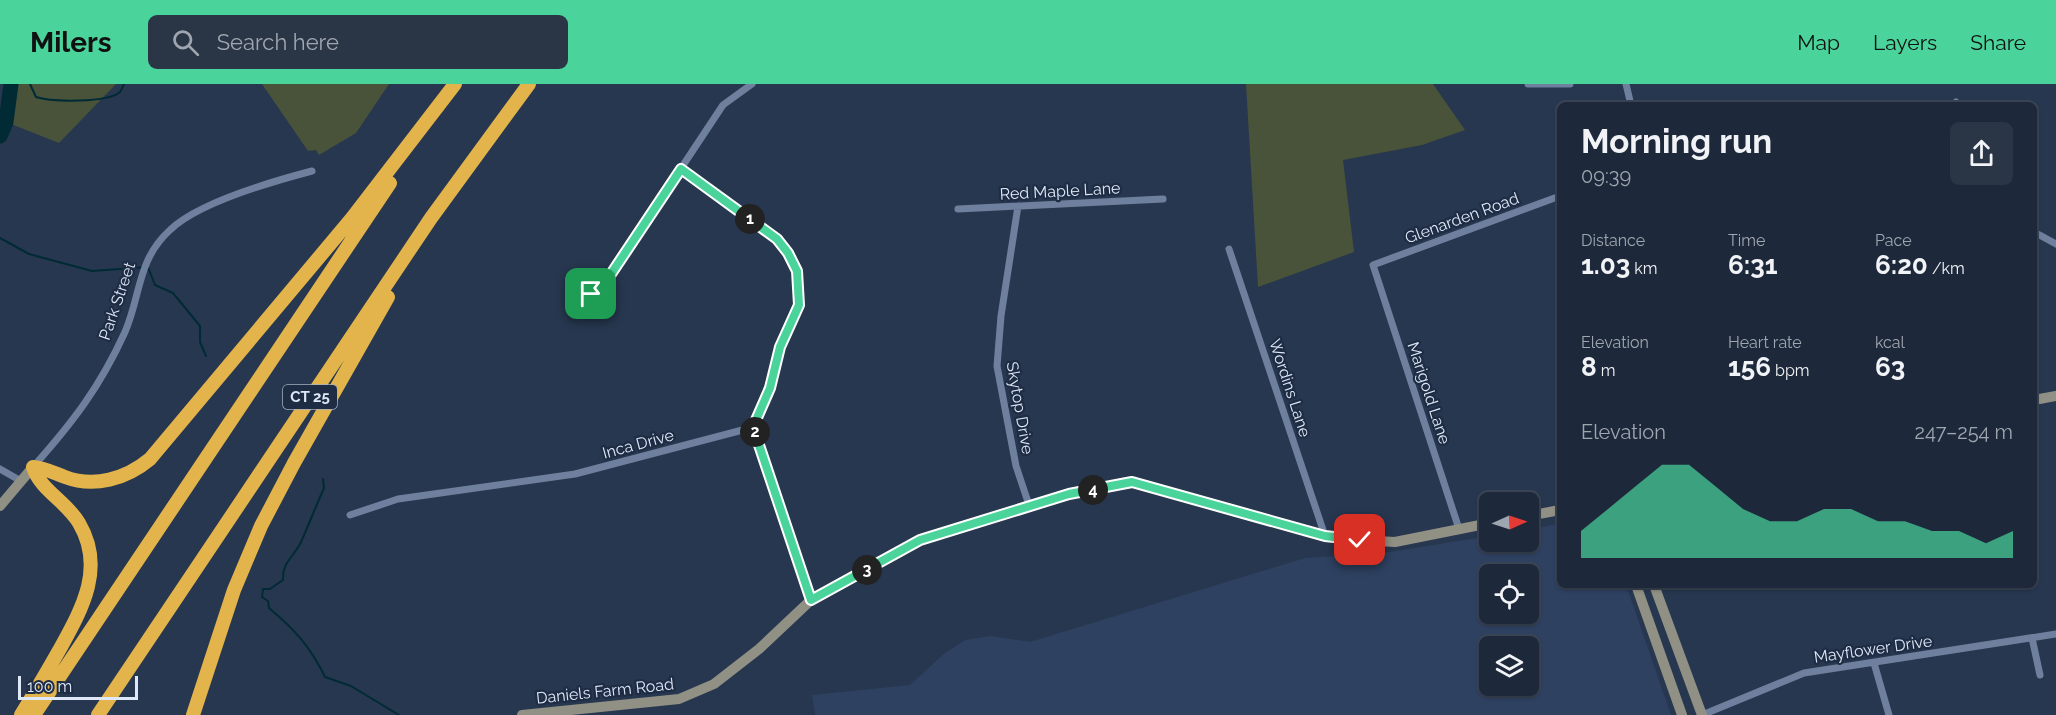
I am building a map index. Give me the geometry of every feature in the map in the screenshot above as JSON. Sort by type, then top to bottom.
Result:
[{"type":"highway","points":[[33,467],[75,480],[94,482],[124,475],[150,459],[352,218],[456,84]]},
{"type":"highway","name":"CT 25","points":[[34,715],[456,84]]},
{"type":"highway","name":"CT 25","points":[[98,715],[448,192],[529,84]]},
{"type":"highway","points":[[193,715],[234,590],[271,505],[448,192]]},
{"type":"highway","points":[[21,715],[81,610],[92,574],[88,544],[78,521],[37,478],[33,467]]},
{"type":"main road","points":[[2037,399],[2056,396]]},
{"type":"main road","name":"Park Street","points":[[0,506],[33,467]]},
{"type":"main road","name":"Daniels Farm Road","points":[[522,715],[679,699],[714,684],[759,649],[811,600],[920,540],[1069,494],[1132,482],[1325,536],[1395,542],[1479,525]]},
{"type":"main road","points":[[1539,514],[1557,511]]},
{"type":"main road","points":[[1637,588],[1682,715]]},
{"type":"main road","points":[[1655,588],[1702,715]]},
{"type":"street","points":[[584,297],[605,283],[723,105],[752,84]]},
{"type":"street","points":[[1528,84],[1569,84]]},
{"type":"street","points":[[1626,84],[1630,102]]},
{"type":"street","points":[[681,169],[777,239],[788,253],[797,271],[799,305],[780,347],[770,388],[753,427],[811,600]]},
{"type":"street","name":"Park Street","points":[[33,467],[89,401],[107,370],[126,329],[143,267],[170,229],[184,220],[245,193],[312,171]]},
{"type":"street","name":"Glenarden Road","points":[[1373,265],[1557,197]]},
{"type":"street","name":"Red Maple Lane","points":[[958,209],[1163,199]]},
{"type":"street","name":"Skytop Drive","points":[[1018,206],[1001,316],[997,366],[1016,466],[1029,505]]},
{"type":"street","points":[[2037,234],[2056,244]]},
{"type":"street","name":"Wordins Lane","points":[[1229,249],[1325,536]]},
{"type":"street","name":"Marigold Lane","points":[[1373,265],[1459,529]]},
{"type":"street","name":"Inca Drive","points":[[351,516],[398,499],[575,474],[753,427]]},
{"type":"street","points":[[0,469],[21,481]]},
{"type":"street","name":"Mayflower Drive","points":[[1702,715],[1804,673],[2056,634]]},
{"type":"street","points":[[2032,638],[2040,675]]},
{"type":"street","points":[[1874,663],[1889,715]]},
{"type":"shaded area","points":[[1557,524],[1557,588],[1627,588],[1671,715],[815,715],[812,695],[910,685],[945,653],[965,640],[991,636],[1030,642],[1305,558],[1390,552],[1479,538],[1479,552],[1539,552],[1539,527]]},
{"type":"green space","points":[[11,84],[116,84],[59,143],[6,122]]},
{"type":"green space","points":[[262,84],[389,84],[356,133],[319,155],[316,150],[308,151]]},
{"type":"green space","points":[[1246,84],[1433,84],[1465,130],[1422,145],[1343,160],[1354,252],[1258,287]]},
{"type":"waterway","points":[[0,136],[6,122],[11,84]]},
{"type":"waterway","points":[[30,84],[36,97],[66,101],[114,96],[120,92],[124,84]]},
{"type":"waterway","points":[[0,238],[29,254],[92,271],[148,267],[155,285],[173,293],[200,326],[200,342],[206,356]]},
{"type":"waterway","points":[[323,479],[324,488],[301,542],[286,564],[283,580],[270,589],[263,589],[262,597],[268,601],[269,608],[301,639],[314,656],[325,677],[351,686],[399,715]]},
{"type":"route","points":[[591,294],[605,283],[681,169],[777,239],[788,253],[797,271],[799,305],[780,347],[770,388],[753,427],[811,600],[920,540],[1069,494],[1132,482],[1325,536],[1360,540]]}]
